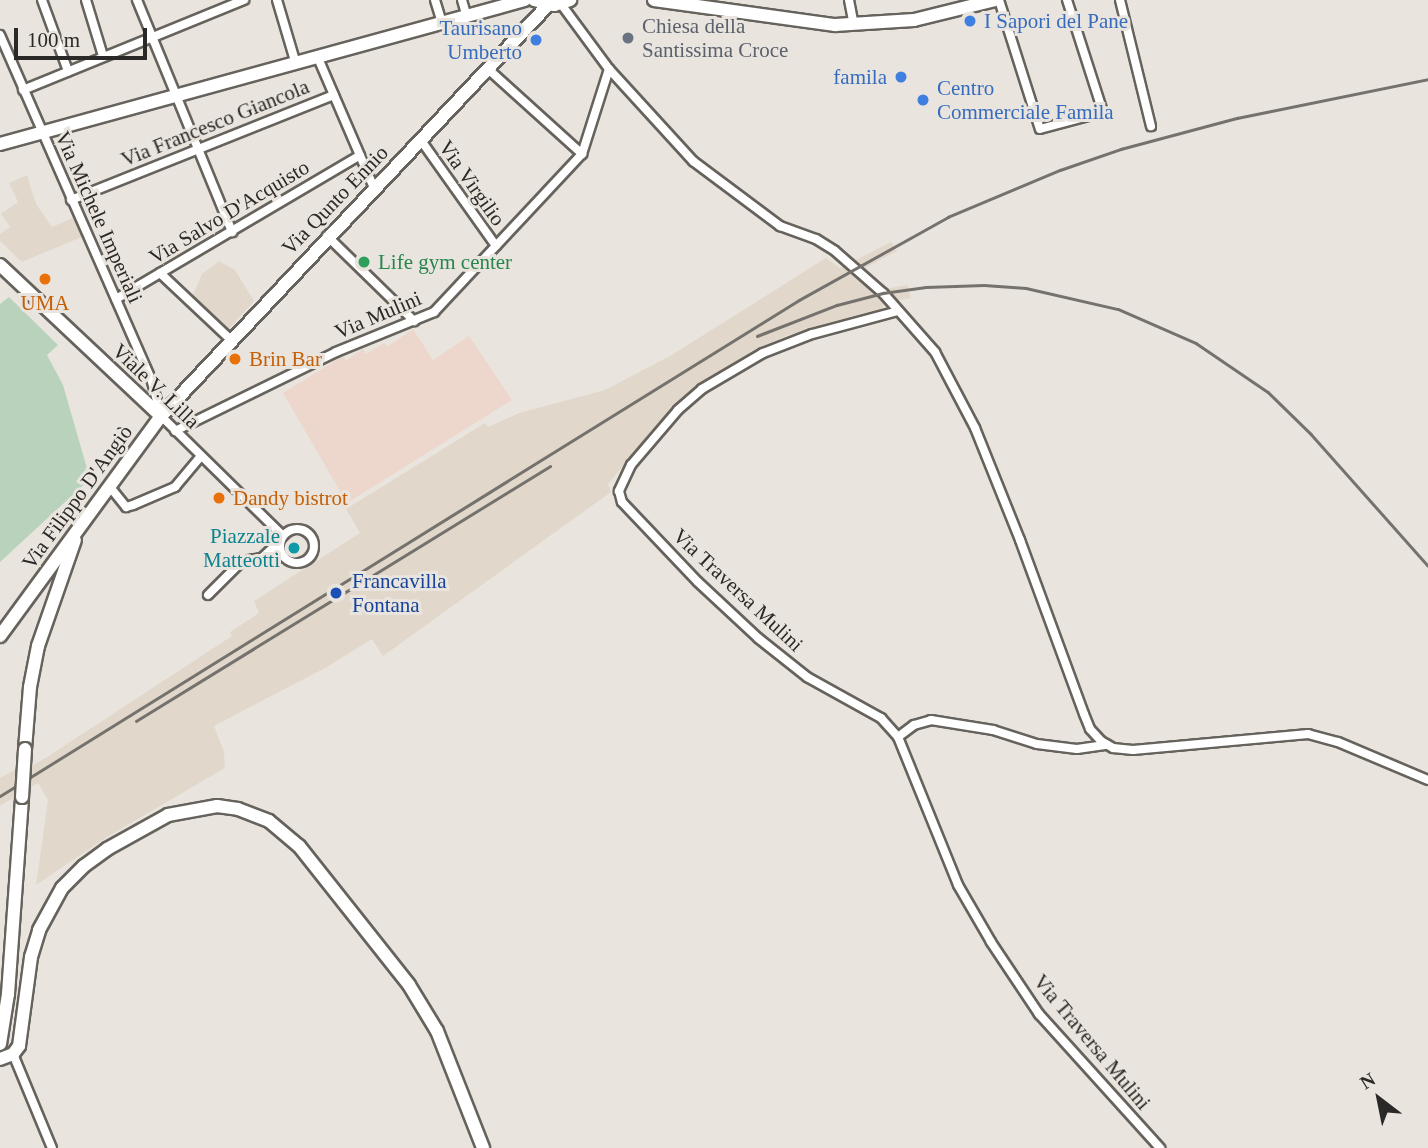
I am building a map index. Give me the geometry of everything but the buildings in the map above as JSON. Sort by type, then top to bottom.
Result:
[{"type":"main road","points":[[0,144],[525,0]]},
{"type":"main road","points":[[534,0],[555,6]]},
{"type":"main road","points":[[654,0],[835,25],[914,20],[997,0]]},
{"type":"main road","name":"Via Qunto Ennio","points":[[161,416],[230,339],[420,139],[488,69],[555,6]]},
{"type":"main road","name":"Viale V. Lilla","points":[[1,267],[161,416]]},
{"type":"main road","name":"Via Filippo D'Angiò","points":[[0,636],[161,416]]},
{"type":"main road","points":[[0,1044],[8,993],[30,687],[38,646],[77,533]]},
{"type":"main road","points":[[0,1059],[13,1054],[19,1046],[35,943],[49,908],[62,888],[84,866],[107,849],[168,815],[217,806],[239,809],[269,821],[299,846],[410,985],[437,1031],[483,1148]]},
{"type":"street","points":[[41,0],[68,71]]},
{"type":"street","points":[[86,0],[103,56]]},
{"type":"street","points":[[137,0],[232,232]]},
{"type":"street","points":[[23,90],[244,0]]},
{"type":"street","points":[[278,0],[296,64]]},
{"type":"street","points":[[435,0],[442,23]]},
{"type":"street","points":[[462,0],[467,17]]},
{"type":"street","points":[[849,0],[854,25]]},
{"type":"street","points":[[997,0],[1040,129],[1103,113],[1067,0]]},
{"type":"street","points":[[1120,0],[1151,126]]},
{"type":"street","points":[[555,6],[693,161],[780,226],[816,239],[835,251],[898,311],[936,352],[958,393],[1020,540],[1087,723],[1107,745]]},
{"type":"street","name":"Via Michele Imperiali","points":[[0,35],[152,382],[161,416]]},
{"type":"street","points":[[318,58],[374,188]]},
{"type":"street","points":[[488,69],[582,155]]},
{"type":"street","name":"Via Mulini","points":[[175,431],[336,352],[434,312],[582,155],[609,69]]},
{"type":"street","name":"Via Francesco Giancola","points":[[71,200],[334,95]]},
{"type":"street","name":"Via Virgilio","points":[[420,139],[496,246]]},
{"type":"street","name":"Via Salvo D'Acquisto","points":[[116,299],[360,155]]},
{"type":"street","points":[[327,236],[414,321]]},
{"type":"street","points":[[160,274],[230,339]]},
{"type":"street","name":"Via Traversa Mulini","points":[[898,311],[812,334],[763,352],[720,377],[678,410],[631,465],[619,491],[622,502],[698,582],[758,638],[807,677],[881,718],[898,737],[958,885],[991,942],[1039,1014],[1160,1148]]},
{"type":"street","name":"Viale V. Lilla","points":[[161,416],[282,538]]},
{"type":"street","points":[[110,487],[126,508],[175,487],[201,456]]},
{"type":"street","points":[[208,595],[242,561],[262,558],[282,538],[293,529],[304,530],[313,538],[313,554],[304,562],[293,563],[281,552],[282,538]]},
{"type":"street","points":[[898,737],[915,725],[931,720],[993,730],[1037,744],[1077,749],[1107,745],[1121,750],[1162,749],[1308,733],[1338,742],[1428,780]]},
{"type":"street","points":[[13,1054],[52,1148]]},
{"type":"shaded area","points":[[27,175],[36,204],[52,227],[73,218],[82,237],[22,262],[0,241],[0,234],[10,227],[1,214],[18,202],[9,183]]},
{"type":"shaded area","points":[[891,242],[897,251],[865,268],[885,289],[907,285],[911,298],[884,302],[883,309],[879,311],[786,336],[754,350],[682,397],[608,484],[611,492],[383,656],[372,639],[327,667],[214,726],[224,752],[225,768],[107,837],[36,885],[48,800],[38,783],[0,806],[0,778],[16,769],[21,772],[47,757],[232,636],[230,632],[259,613],[254,601],[360,533],[346,509],[485,423],[488,427],[519,413],[605,390],[670,356],[826,258],[840,268]]},
{"type":"shaded area","points":[[219,261],[235,270],[254,301],[229,329],[193,295],[202,274]]},
{"type":"shaded area","points":[[413,329],[433,360],[469,336],[512,400],[347,503],[283,393],[343,356],[346,361],[363,349],[366,354],[384,343],[387,347]]},
{"type":"green space","points":[[9,297],[58,345],[47,355],[63,385],[90,479],[0,562],[0,304]]},
{"type":"railway","points":[[0,796],[799,300],[948,217],[1060,170],[1121,149],[1237,118],[1428,79]]},
{"type":"railway","points":[[757,336],[837,305],[883,293],[926,287],[984,285],[1026,288],[1118,309],[1196,343],[1268,392],[1311,434],[1428,566]]},
{"type":"railway","points":[[136,721],[550,466]]},
{"type":"place","name":"I Sapori del Pane","points":[[970,21]]},
{"type":"place","name":"Chiesa della Santissima Croce","points":[[628,38]]},
{"type":"place","name":"Taurisano Umberto","points":[[536,40]]},
{"type":"place","name":"famila","points":[[901,77]]},
{"type":"place","name":"Centro Commerciale Famila","points":[[923,100]]},
{"type":"place","name":"Life gym center","points":[[364,262]]},
{"type":"place","name":"UMA","points":[[45,279]]},
{"type":"place","name":"Brin Bar","points":[[235,359]]},
{"type":"place","name":"Dandy bistrot","points":[[219,498]]},
{"type":"place","name":"Piazzale Matteotti","points":[[294,548]]},
{"type":"place","name":"Francavilla Fontana","points":[[336,593]]}]
